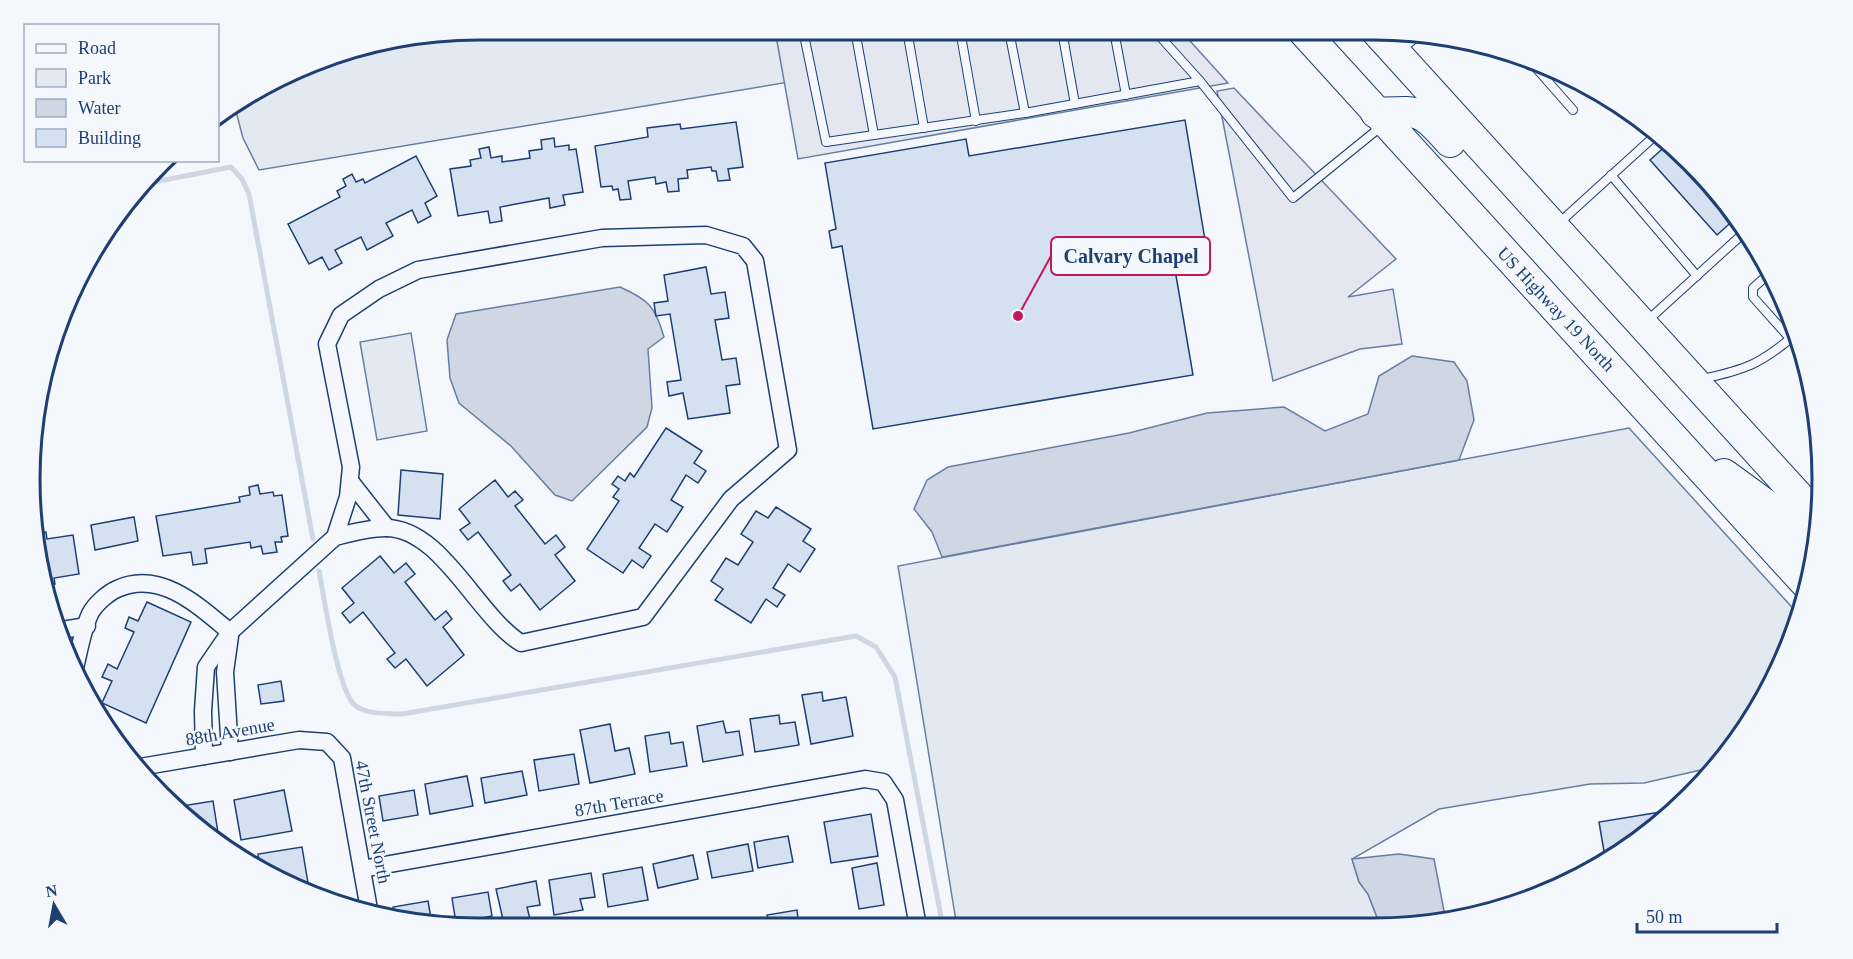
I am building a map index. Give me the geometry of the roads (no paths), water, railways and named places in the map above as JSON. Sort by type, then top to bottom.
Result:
[{"type":"highway","name":"US Highway 19 North","points":[[1312,40],[1801,578]]},
{"type":"highway","points":[[1385,40],[1812,511]]},
{"type":"highway","points":[[1381,118],[1409,112],[1426,115],[1627,334],[1685,371]]},
{"type":"highway","points":[[1669,433],[1782,518],[1808,544]]},
{"type":"street","points":[[204,756],[202,711],[206,668],[230,632],[335,537],[387,528],[409,534],[432,547],[504,633],[522,643],[644,617],[730,499],[788,450],[755,261],[743,246],[706,236],[602,238],[418,270],[379,289],[341,315],[327,344],[351,466],[350,481],[335,537]]},
{"type":"street","points":[[350,481],[387,528]]},
{"type":"street","points":[[78,657],[91,612],[110,592],[130,583],[155,584],[186,596],[230,632]]},
{"type":"street","points":[[67,629],[87,626]]},
{"type":"street","points":[[230,632],[225,672],[230,752]]},
{"type":"street","name":"88th Avenue","points":[[147,767],[299,740],[327,742]]},
{"type":"street","name":"47th Street North","points":[[327,742],[342,758],[368,904]]},
{"type":"street","name":"87th Terrace","points":[[362,869],[865,779],[883,782],[895,800],[916,918]]},
{"type":"lane","points":[[805,40],[826,142],[976,121],[1200,81]]},
{"type":"lane","points":[[857,40],[874,135]]},
{"type":"lane","points":[[909,40],[924,128]]},
{"type":"lane","points":[[962,40],[976,121]]},
{"type":"lane","points":[[1011,40],[1025,113]]},
{"type":"lane","points":[[1064,40],[1076,104]]},
{"type":"lane","points":[[1116,40],[1126,95]]},
{"type":"lane","points":[[1163,40],[1200,81],[1293,198],[1381,118]]},
{"type":"lane","points":[[1397,54],[1411,42]]},
{"type":"lane","points":[[1540,74],[1573,110]]},
{"type":"lane","points":[[1554,228],[1651,139]]},
{"type":"lane","points":[[1611,175],[1697,276]]},
{"type":"lane","points":[[1643,325],[1740,237]]},
{"type":"lane","points":[[1764,279],[1753,288],[1753,297],[1789,338]]},
{"type":"lane","points":[[1685,371],[1741,371],[1772,355],[1789,339]]},
{"type":"water","points":[[620,287],[638,296],[649,305],[654,311],[664,337],[648,349],[652,408],[647,427],[572,501],[555,495],[511,446],[459,403],[450,378],[447,340],[456,314]]},
{"type":"water","points":[[1412,356],[1454,362],[1467,381],[1474,420],[1459,460],[942,557],[932,532],[914,509],[927,480],[948,467],[1129,433],[1207,413],[1284,407],[1325,431],[1368,414],[1379,376]]},
{"type":"water","points":[[1399,854],[1434,859],[1444,913],[1402,918],[1377,918],[1368,894],[1359,882],[1352,859]]},
{"type":"waterway","points":[[157,181],[231,167],[242,179],[249,194],[313,539]]},
{"type":"waterway","points":[[319,571],[343,684],[349,698],[356,706],[372,712],[402,714],[856,636],[876,647],[895,677],[941,918]]},
{"type":"place","name":"Calvary Chapel","points":[[1018,316]]}]
